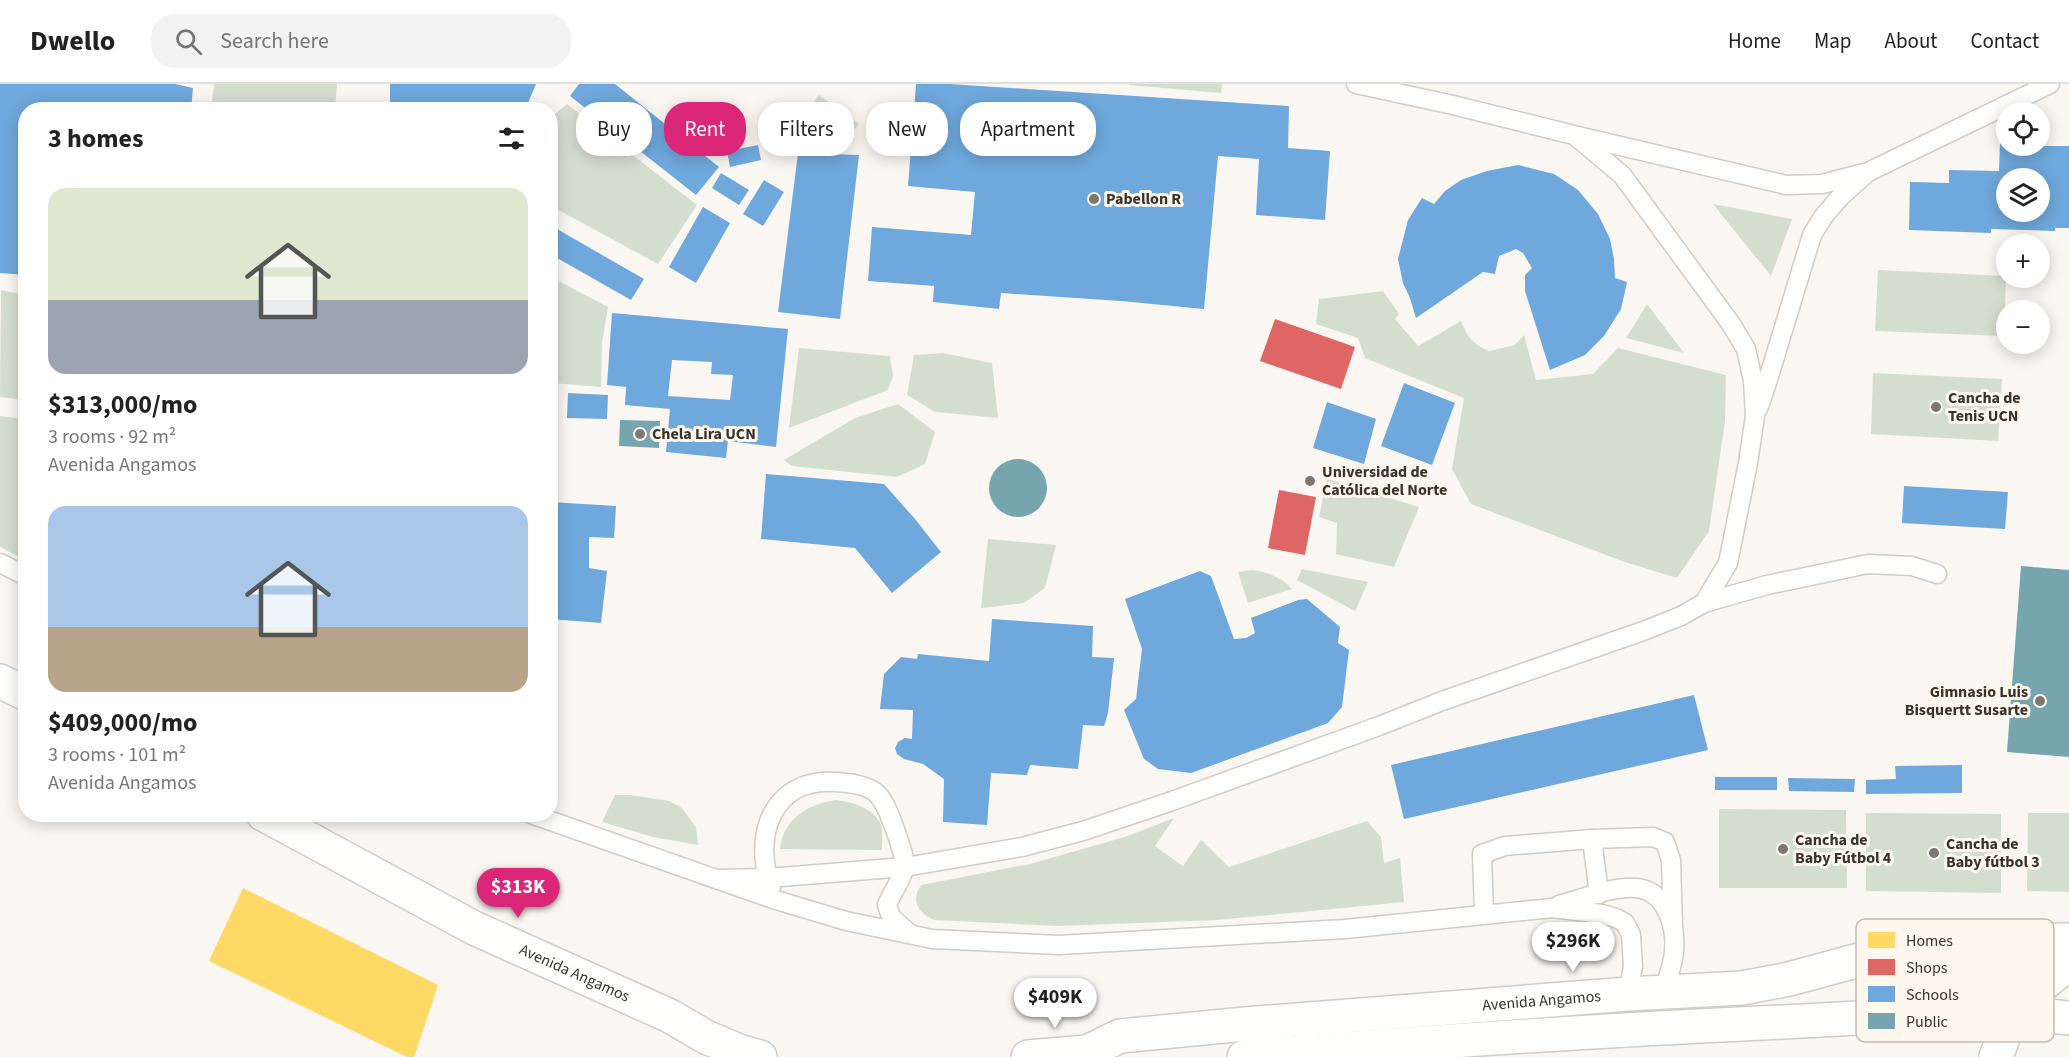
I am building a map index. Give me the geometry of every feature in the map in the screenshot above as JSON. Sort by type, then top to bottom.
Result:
[{"type":"main road","points":[[0,681],[18,690]]},
{"type":"main road","name":"Avenida Angamos","points":[[278,822],[474,928],[670,1016],[739,1051],[760,1057]]},
{"type":"main road","name":"Avenida Angamos","points":[[2054,940],[2069,940]]},
{"type":"main road","name":"Avenida Angamos","points":[[1028,1057],[1091,1055],[1120,1036],[1628,994],[1742,988],[1856,961]]},
{"type":"main road","points":[[2054,975],[2069,963]]},
{"type":"main road","name":"Avenida Angamos","points":[[2054,1017],[2069,1018]]},
{"type":"main road","name":"Avenida Angamos","points":[[1244,1057],[1657,1028],[1856,1019]]},
{"type":"main road","points":[[1996,1057],[2002,1042]]},
{"type":"lane","points":[[1356,84],[1786,185],[1822,184],[1868,172],[2050,84]]},
{"type":"lane","points":[[1574,135],[1622,175],[1731,324],[1746,349],[1753,381],[1755,416],[1727,576],[1731,584],[1739,588],[1767,585]]},
{"type":"lane","points":[[1755,416],[1767,386],[1812,235],[1823,217],[1841,196],[1868,172]]},
{"type":"lane","points":[[0,563],[18,572]]},
{"type":"lane","points":[[1704,603],[1728,563]]},
{"type":"lane","points":[[717,879],[768,878],[905,867],[1022,847],[1083,831],[1172,801],[1379,726],[1442,700],[1646,630],[1682,616],[1704,603],[1767,585],[1868,564],[1912,566],[1937,574]]},
{"type":"lane","points":[[776,900],[763,855],[766,827],[776,809],[796,789],[819,781],[855,783],[875,793],[890,815],[905,867],[887,905],[891,917],[911,935]]},
{"type":"lane","points":[[554,822],[776,900],[846,921],[932,939],[1059,945],[1345,929],[1552,908],[1599,894],[1635,888],[1647,890],[1657,896],[1665,906],[1673,928]]},
{"type":"lane","points":[[1484,914],[1482,854],[1505,846],[1592,839],[1653,837],[1665,842],[1671,860],[1674,952],[1664,992]]},
{"type":"lane","points":[[1592,839],[1599,894]]},
{"type":"lane","points":[[1552,908],[1602,914],[1625,923],[1631,935],[1633,954],[1628,994]]},
{"type":"green space","points":[[214,84],[337,84],[336,102],[212,102]]},
{"type":"green space","points":[[1129,84],[1222,84],[1221,93]]},
{"type":"green space","points":[[819,95],[829,102],[814,102]]},
{"type":"green space","points":[[567,104],[576,111],[576,156],[634,156],[697,205],[658,264],[558,210],[558,111]]},
{"type":"green space","points":[[854,120],[859,124],[854,130]]},
{"type":"green space","points":[[1713,204],[1792,219],[1771,276]]},
{"type":"green space","points":[[1878,270],[1996,276],[1996,288],[2006,288],[2005,300],[1996,300],[1996,336],[1875,331]]},
{"type":"green space","points":[[558,281],[608,307],[602,343],[601,387],[558,383]]},
{"type":"green space","points":[[1,290],[18,294],[18,399],[0,397]]},
{"type":"green space","points":[[1383,291],[1399,314],[1395,319],[1418,346],[1461,321],[1471,339],[1489,351],[1515,345],[1524,335],[1536,380],[1593,374],[1618,348],[1726,375],[1725,421],[1709,531],[1677,578],[1622,561],[1471,504],[1452,469],[1464,398],[1365,358],[1358,338],[1316,324],[1319,299]]},
{"type":"green space","points":[[1647,304],[1684,353],[1626,338]]},
{"type":"green space","points":[[799,348],[890,356],[893,376],[888,390],[789,428]]},
{"type":"green space","points":[[943,353],[992,363],[998,418],[935,412],[907,395],[914,355]]},
{"type":"green space","name":"Cancha de Tenis UCN","points":[[1873,373],[2002,379],[1998,441],[1871,434]]},
{"type":"green space","points":[[898,404],[935,432],[925,464],[897,477],[792,466],[784,460],[855,418]]},
{"type":"green space","points":[[0,416],[18,418],[18,556],[0,547]]},
{"type":"green space","points":[[1327,479],[1419,507],[1394,567],[1336,554],[1337,523],[1319,517]]},
{"type":"green space","points":[[988,539],[1056,545],[1045,588],[1024,603],[981,608]]},
{"type":"green space","points":[[1302,569],[1368,582],[1355,611],[1297,580]]},
{"type":"green space","points":[[1253,570],[1274,576],[1292,589],[1248,603],[1238,572]]},
{"type":"green space","points":[[615,795],[669,801],[681,807],[696,827],[698,845],[653,837],[602,822]]},
{"type":"green space","points":[[836,800],[856,804],[874,814],[881,825],[882,850],[780,849],[782,838],[792,821],[807,809]]},
{"type":"green space","name":"Cancha de Baby Fútbol 4","points":[[1719,809],[1846,810],[1847,888],[1719,888]]},
{"type":"green space","name":"Cancha de Baby fútbol 3","points":[[1866,813],[2001,814],[2001,893],[1866,891]]},
{"type":"green space","points":[[2028,813],[2069,813],[2069,892],[2027,891]]},
{"type":"green space","points":[[1174,818],[1155,846],[1183,866],[1201,840],[1229,867],[1367,821],[1381,837],[1384,863],[1400,858],[1404,902],[1217,920],[1057,926],[934,920],[920,910],[916,901],[921,885],[1030,864],[1125,837]]},
{"type":"building: Homes","points":[[243,888],[438,985],[414,1057],[407,1057],[209,961]]},
{"type":"building: Shops","points":[[1275,319],[1355,347],[1341,389],[1260,361]]},
{"type":"building: Shops","points":[[1279,490],[1316,497],[1305,555],[1268,548]]},
{"type":"building: Schools","points":[[0,84],[175,84],[193,88],[192,102],[18,102],[18,274],[0,273]]},
{"type":"building: Schools","points":[[390,84],[536,84],[528,102],[390,102]]},
{"type":"building: Schools","points":[[579,84],[615,84],[638,102],[578,102],[570,96]]},
{"type":"building: Schools","name":"Pabellon R","points":[[916,84],[950,84],[1289,106],[1288,148],[1330,151],[1325,220],[1256,215],[1259,159],[1218,156],[1204,309],[1001,293],[999,309],[933,302],[934,286],[868,281],[872,227],[971,235],[975,192],[908,186],[910,156],[948,156],[948,102],[915,102]]},
{"type":"building: Schools","points":[[652,114],[664,123],[664,156],[705,156],[719,167],[696,195],[646,156],[652,156]]},
{"type":"building: Schools","points":[[758,145],[758,156],[761,160],[730,167],[728,156],[746,156],[746,147]]},
{"type":"building: Schools","points":[[2050,146],[2069,146],[2069,228],[2055,228],[2055,231],[1991,229],[1991,233],[1909,230],[1910,182],[1949,183],[1949,170],[1996,171],[1996,222],[2050,222],[2050,168],[1999,168],[2000,156],[2050,156]]},
{"type":"building: Schools","points":[[859,155],[840,319],[778,312],[798,156]]},
{"type":"building: Schools","points":[[1518,165],[1554,174],[1578,190],[1598,214],[1610,239],[1615,278],[1627,282],[1621,309],[1604,336],[1585,355],[1550,370],[1525,291],[1525,275],[1532,268],[1523,253],[1516,249],[1499,256],[1495,274],[1483,272],[1416,318],[1403,283],[1398,259],[1408,220],[1422,198],[1434,204],[1445,191],[1461,180],[1487,171]]},
{"type":"building: Schools","points":[[721,173],[749,190],[739,205],[712,188]]},
{"type":"building: Schools","points":[[764,180],[784,192],[763,226],[743,214]]},
{"type":"building: Schools","points":[[703,207],[730,223],[696,283],[669,267]]},
{"type":"building: Schools","points":[[558,230],[644,279],[631,300],[558,259]]},
{"type":"building: Schools","points":[[612,313],[788,329],[776,447],[728,441],[726,458],[666,452],[670,409],[625,405],[626,387],[607,385]],"holes":[[[672,360],[712,362],[711,374],[733,375],[730,400],[668,396]]]},
{"type":"building: Schools","points":[[1404,383],[1455,403],[1432,465],[1381,446]]},
{"type":"building: Schools","points":[[568,393],[608,395],[607,419],[567,418]]},
{"type":"building: Schools","points":[[1327,402],[1376,419],[1364,464],[1313,448]]},
{"type":"building: Schools","points":[[766,474],[884,484],[941,552],[892,593],[855,548],[761,539]]},
{"type":"building: Schools","points":[[1904,486],[2008,492],[2005,529],[1902,523]]},
{"type":"building: Schools","points":[[558,502],[616,506],[614,538],[589,537],[589,568],[607,571],[601,623],[558,620]]},
{"type":"building: Schools","points":[[1200,571],[1211,576],[1234,639],[1246,638],[1255,633],[1251,618],[1298,600],[1307,599],[1340,627],[1338,643],[1349,650],[1342,707],[1328,723],[1191,773],[1158,769],[1144,759],[1124,710],[1136,699],[1142,649],[1125,599]]},
{"type":"building: Schools","points":[[992,619],[1093,626],[1092,657],[1114,658],[1108,713],[1104,726],[1083,725],[1078,769],[1030,765],[1027,775],[991,773],[987,825],[943,822],[944,779],[923,764],[904,759],[897,754],[895,748],[898,742],[905,738],[912,739],[913,710],[880,709],[884,674],[901,657],[917,659],[918,654],[989,661]]},
{"type":"building: Schools","points":[[1694,695],[1708,750],[1404,819],[1391,765]]},
{"type":"building: Schools","points":[[1962,765],[1962,793],[1866,794],[1866,780],[1896,779],[1895,766]]},
{"type":"building: Schools","points":[[1715,777],[1777,777],[1777,790],[1715,790]]},
{"type":"building: Schools","points":[[1788,778],[1855,779],[1854,792],[1789,791]]},
{"type":"building: Public","name":"Chela Lira UCN","points":[[620,420],[660,421],[659,448],[619,446]]},
{"type":"building: Public","points":[[1012,459],[1024,459],[1039,467],[1047,482],[1047,494],[1039,509],[1024,517],[1012,517],[997,509],[989,494],[989,482],[997,467]]},
{"type":"building: Public","name":"Gimnasio Luis Bisquertt Susarte","points":[[2021,566],[2069,570],[2069,757],[2007,752]]},
{"type":"place","name":"Pabellon R","points":[[1094,199]]},
{"type":"place","name":"Cancha de Tenis UCN","points":[[1936,407]]},
{"type":"place","name":"Chela Lira UCN","points":[[640,434]]},
{"type":"place","name":"Universidad de Católica del Norte","points":[[1310,481]]},
{"type":"place","name":"Gimnasio Luis Bisquertt Susarte","points":[[2040,701]]},
{"type":"place","name":"Cancha de Baby Fútbol 4","points":[[1783,849]]},
{"type":"place","name":"Cancha de Baby fútbol 3","points":[[1934,853]]}]
